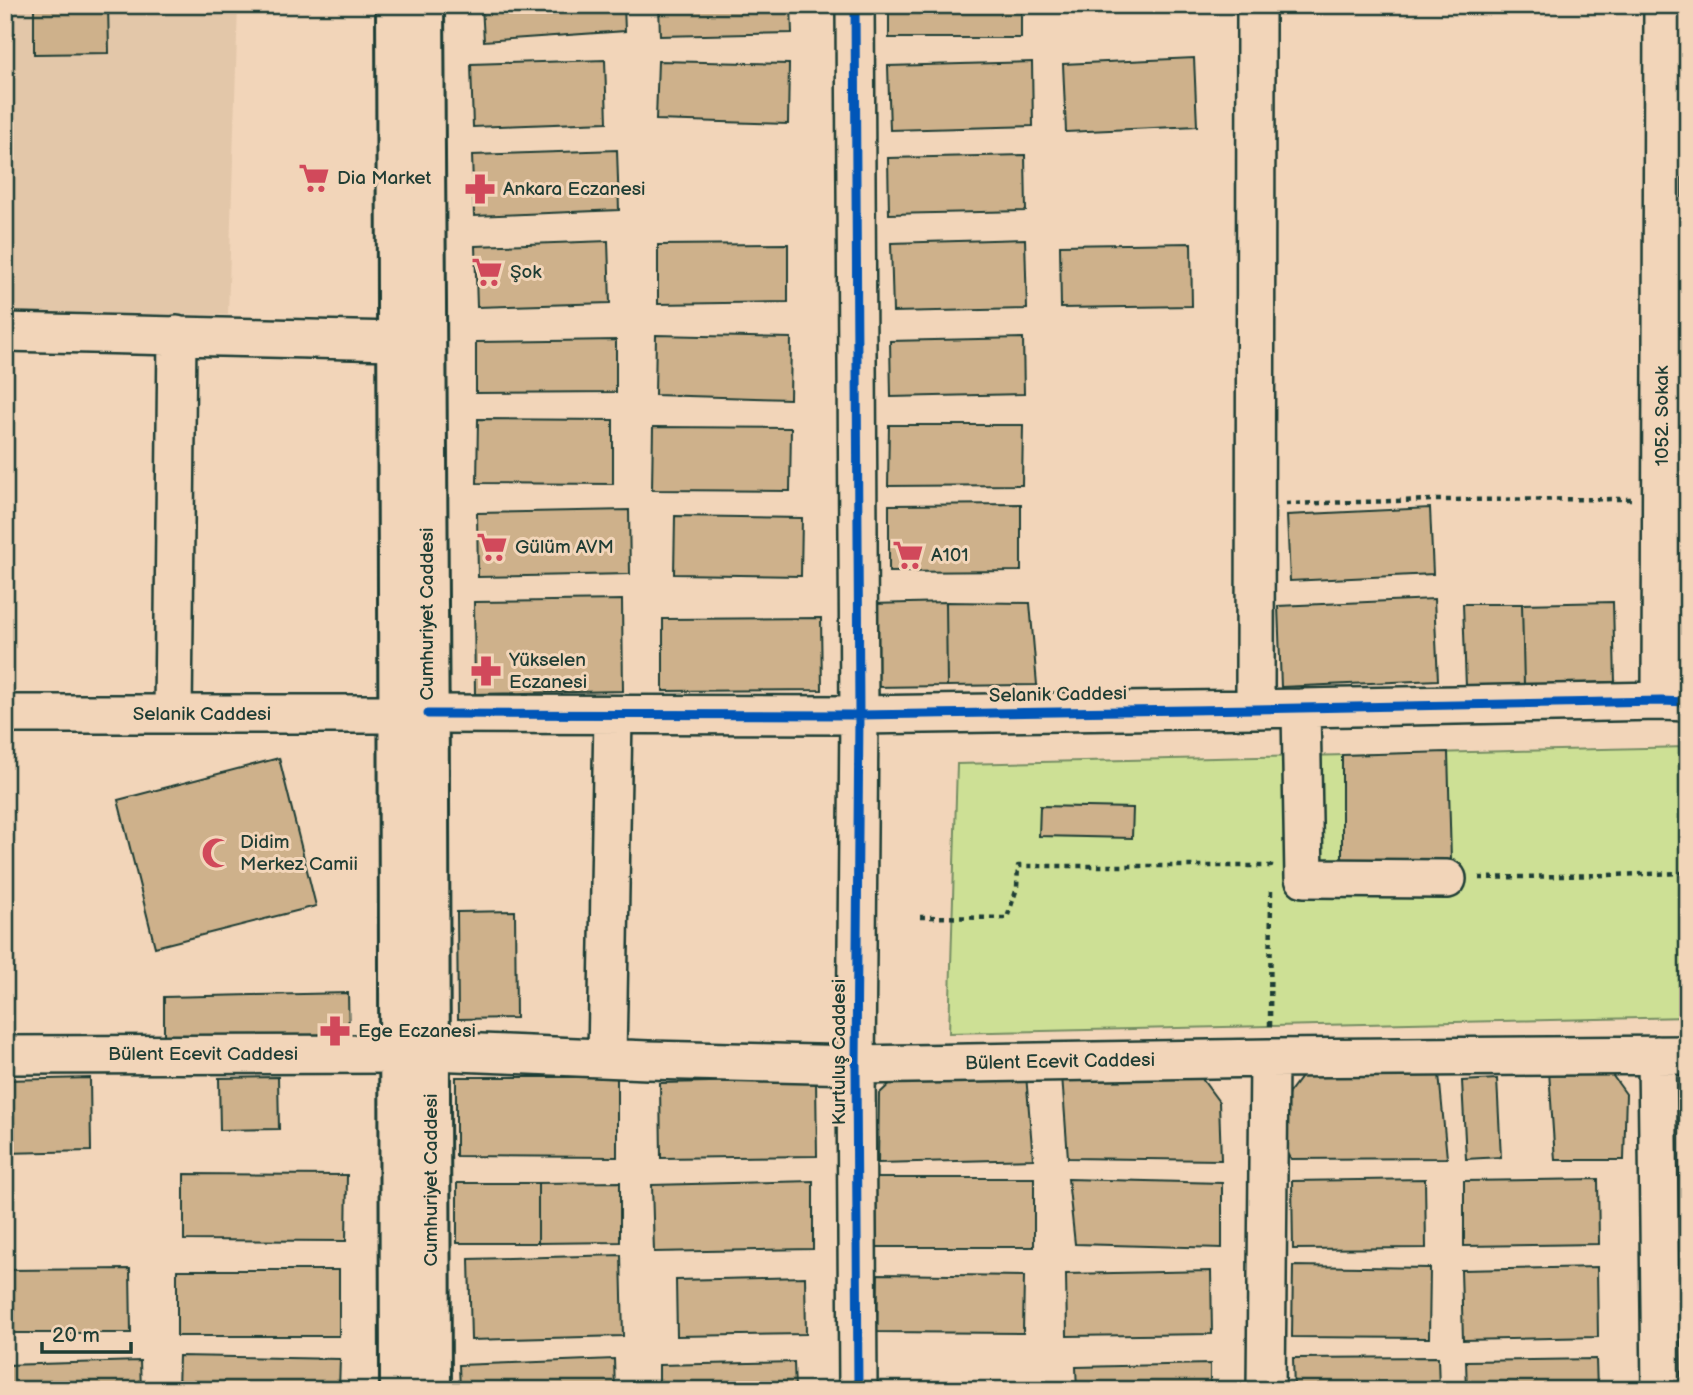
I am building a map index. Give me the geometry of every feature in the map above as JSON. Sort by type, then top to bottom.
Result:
[{"type":"main road","name":"Cumhuriyet Caddesi","points":[[396,5],[396,341],[413,714]]},
{"type":"main road","name":"Cumhuriyet Caddesi","points":[[424,5],[413,714],[416,1053],[430,1390]]},
{"type":"main road","name":"Cumhuriyet Caddesi","points":[[400,1390],[416,1053]]},
{"type":"street","name":"Kurtuluş Caddesi","points":[[855,5],[859,715],[856,1065],[858,1390]]},
{"type":"street","points":[[1255,709],[1256,5]]},
{"type":"street","name":"1052. Sokak","points":[[1663,5],[1662,499],[1674,701]]},
{"type":"street","points":[[5,332],[396,341]]},
{"type":"street","points":[[173,714],[177,335]]},
{"type":"street","name":"Selanik Caddesi","points":[[5,714],[859,715],[1674,701]]},
{"type":"street","points":[[1301,708],[1304,878],[1447,879]]},
{"type":"street","points":[[607,1058],[613,715]]},
{"type":"street","name":"Bülent Ecevit Caddesi","points":[[5,1055],[416,1053],[856,1065],[1672,1055]]},
{"type":"street","points":[[1661,1390],[1672,1055]]},
{"type":"street","points":[[1266,1390],[1269,1058]]},
{"type":"path","points":[[1255,505],[1431,500],[1662,499]]},
{"type":"path","points":[[1269,1058],[1271,853]]},
{"type":"path","points":[[920,917],[1007,918],[1017,888],[1018,866],[1271,866]]},
{"type":"path","points":[[1447,879],[1688,873]]},
{"type":"shaded area","points":[[5,5],[238,5],[228,315],[5,312]]},
{"type":"green space","points":[[1688,747],[1688,1017],[949,1033],[957,764]]},
{"type":"building","points":[[34,5],[108,5],[109,53],[34,54]]},
{"type":"building","points":[[482,5],[624,5],[625,31],[484,41]]},
{"type":"building","points":[[659,5],[791,5],[792,33],[660,36]]},
{"type":"building","points":[[889,5],[1021,5],[1021,38],[889,38]]},
{"type":"building","points":[[1194,58],[1197,126],[1066,132],[1063,64]]},
{"type":"building","points":[[605,60],[607,122],[473,127],[471,64]]},
{"type":"building","points":[[658,61],[789,64],[788,124],[656,120]]},
{"type":"building","points":[[1032,62],[1033,126],[890,130],[888,66]]},
{"type":"building","points":[[617,150],[619,210],[474,216],[472,155]]},
{"type":"building","points":[[1025,155],[1026,211],[889,214],[888,158]]},
{"type":"building","points":[[1025,239],[1027,309],[893,312],[891,243]]},
{"type":"building","points":[[608,241],[610,303],[477,307],[475,246]]},
{"type":"building","points":[[1191,243],[1192,306],[1061,308],[1060,245]]},
{"type":"building","points":[[788,244],[788,302],[658,304],[658,245]]},
{"type":"building","points":[[656,335],[791,338],[790,399],[655,395]]},
{"type":"building","points":[[1023,338],[1024,394],[891,397],[890,341]]},
{"type":"building","points":[[616,340],[616,392],[476,393],[476,342]]},
{"type":"building","points":[[478,419],[613,420],[613,484],[477,483]]},
{"type":"building","points":[[889,425],[1023,425],[1022,485],[888,486]]},
{"type":"building","points":[[653,427],[791,428],[790,491],[652,490]]},
{"type":"building","points":[[1021,504],[1021,571],[889,572],[889,505]]},
{"type":"building","points":[[1430,508],[1433,574],[1290,581],[1287,515]]},
{"type":"building","points":[[629,510],[630,574],[478,577],[477,513]]},
{"type":"building","points":[[675,516],[802,518],[801,576],[674,574]]},
{"type":"building","points":[[1434,599],[1438,680],[1281,687],[1278,606]]},
{"type":"building","points":[[622,600],[623,691],[475,694],[474,602]]},
{"type":"building","points":[[946,602],[947,686],[874,687],[873,604]]},
{"type":"building","points":[[946,602],[1030,603],[1037,685],[947,686]]},
{"type":"building","points":[[1613,602],[1615,682],[1524,685],[1522,604]]},
{"type":"building","points":[[1463,604],[1522,604],[1524,685],[1466,687]]},
{"type":"building","points":[[821,618],[822,690],[663,691],[663,619]]},
{"type":"building","points":[[1448,752],[1451,860],[1342,860],[1342,755]]},
{"type":"building","name":"Didim Merkez Camii","points":[[279,758],[316,906],[155,947],[118,800]]},
{"type":"building","points":[[1040,806],[1133,808],[1132,838],[1039,836]]},
{"type":"building","points":[[515,911],[516,1018],[458,1019],[457,912]]},
{"type":"building","points":[[348,993],[349,1039],[164,1044],[164,997]]},
{"type":"building","points":[[1549,1071],[1610,1072],[1626,1094],[1624,1160],[1555,1160]]},
{"type":"building","points":[[1439,1074],[1447,1158],[1291,1159],[1284,1144],[1284,1109],[1289,1093],[1301,1077]]},
{"type":"building","points":[[1026,1075],[1033,1159],[878,1163],[879,1094],[898,1076]]},
{"type":"building","points":[[1062,1075],[1202,1079],[1219,1102],[1221,1160],[1068,1158]]},
{"type":"building","points":[[278,1077],[279,1129],[220,1130],[219,1078]]},
{"type":"building","points":[[456,1077],[617,1077],[617,1157],[456,1156]]},
{"type":"building","points":[[90,1078],[91,1151],[5,1153],[5,1080]]},
{"type":"building","points":[[1497,1079],[1501,1157],[1466,1159],[1462,1081]]},
{"type":"building","points":[[816,1080],[817,1156],[661,1158],[660,1083]]},
{"type":"building","points":[[1688,1086],[1688,1139],[1682,1103]]},
{"type":"building","points":[[184,1174],[347,1175],[346,1241],[184,1240]]},
{"type":"building","points":[[876,1178],[1034,1178],[1034,1247],[875,1247]]},
{"type":"building","points":[[1068,1179],[1222,1183],[1222,1248],[1075,1244]]},
{"type":"building","points":[[1425,1179],[1426,1248],[1293,1249],[1292,1181]]},
{"type":"building","points":[[1598,1179],[1599,1244],[1464,1246],[1464,1181]]},
{"type":"building","points":[[813,1181],[813,1249],[654,1252],[652,1185]]},
{"type":"building","points":[[620,1182],[620,1242],[538,1243],[538,1183]]},
{"type":"building","points":[[457,1183],[538,1183],[538,1243],[457,1243]]},
{"type":"building","points":[[621,1255],[623,1336],[471,1340],[469,1259]]},
{"type":"building","points":[[1293,1266],[1430,1268],[1429,1338],[1292,1337]]},
{"type":"building","points":[[1597,1267],[1598,1337],[1463,1340],[1461,1270]]},
{"type":"building","points":[[130,1269],[131,1333],[5,1333],[5,1270]]},
{"type":"building","points":[[177,1270],[339,1270],[339,1336],[177,1336]]},
{"type":"building","points":[[1211,1271],[1212,1334],[1067,1336],[1066,1274]]},
{"type":"building","points":[[878,1274],[1024,1276],[1023,1333],[877,1332]]},
{"type":"building","points":[[805,1277],[806,1334],[677,1336],[676,1280]]},
{"type":"building","points":[[179,1356],[340,1359],[339,1390],[178,1390]]},
{"type":"building","points":[[1438,1357],[1439,1390],[1294,1390],[1293,1358]]},
{"type":"building","points":[[614,1359],[615,1390],[460,1390],[459,1365]]},
{"type":"building","points":[[1596,1359],[1597,1390],[1467,1390],[1466,1361]]},
{"type":"building","points":[[140,1361],[141,1390],[5,1390],[5,1365]]},
{"type":"building","points":[[794,1362],[795,1390],[659,1390],[659,1365]]},
{"type":"building","points":[[1210,1364],[1210,1390],[1077,1390],[1076,1367]]},
{"type":"cycle path","points":[[855,5],[859,715],[856,1065],[858,1390]]},
{"type":"cycle path","points":[[428,714],[859,715],[1688,702]]},
{"type":"place","name":"Dia Market","points":[[314,178]]},
{"type":"place","name":"Ankara Eczanesi","points":[[480,189]]},
{"type":"place","name":"Şok","points":[[487,272]]},
{"type":"place","name":"Gülüm AVM","points":[[492,547]]},
{"type":"place","name":"A101","points":[[908,555]]},
{"type":"place","name":"Yükselen Eczanesi","points":[[486,671]]},
{"type":"place","name":"Didim Merkez Camii","points":[[217,853]]},
{"type":"place","name":"Ege Eczanesi","points":[[335,1031]]}]
